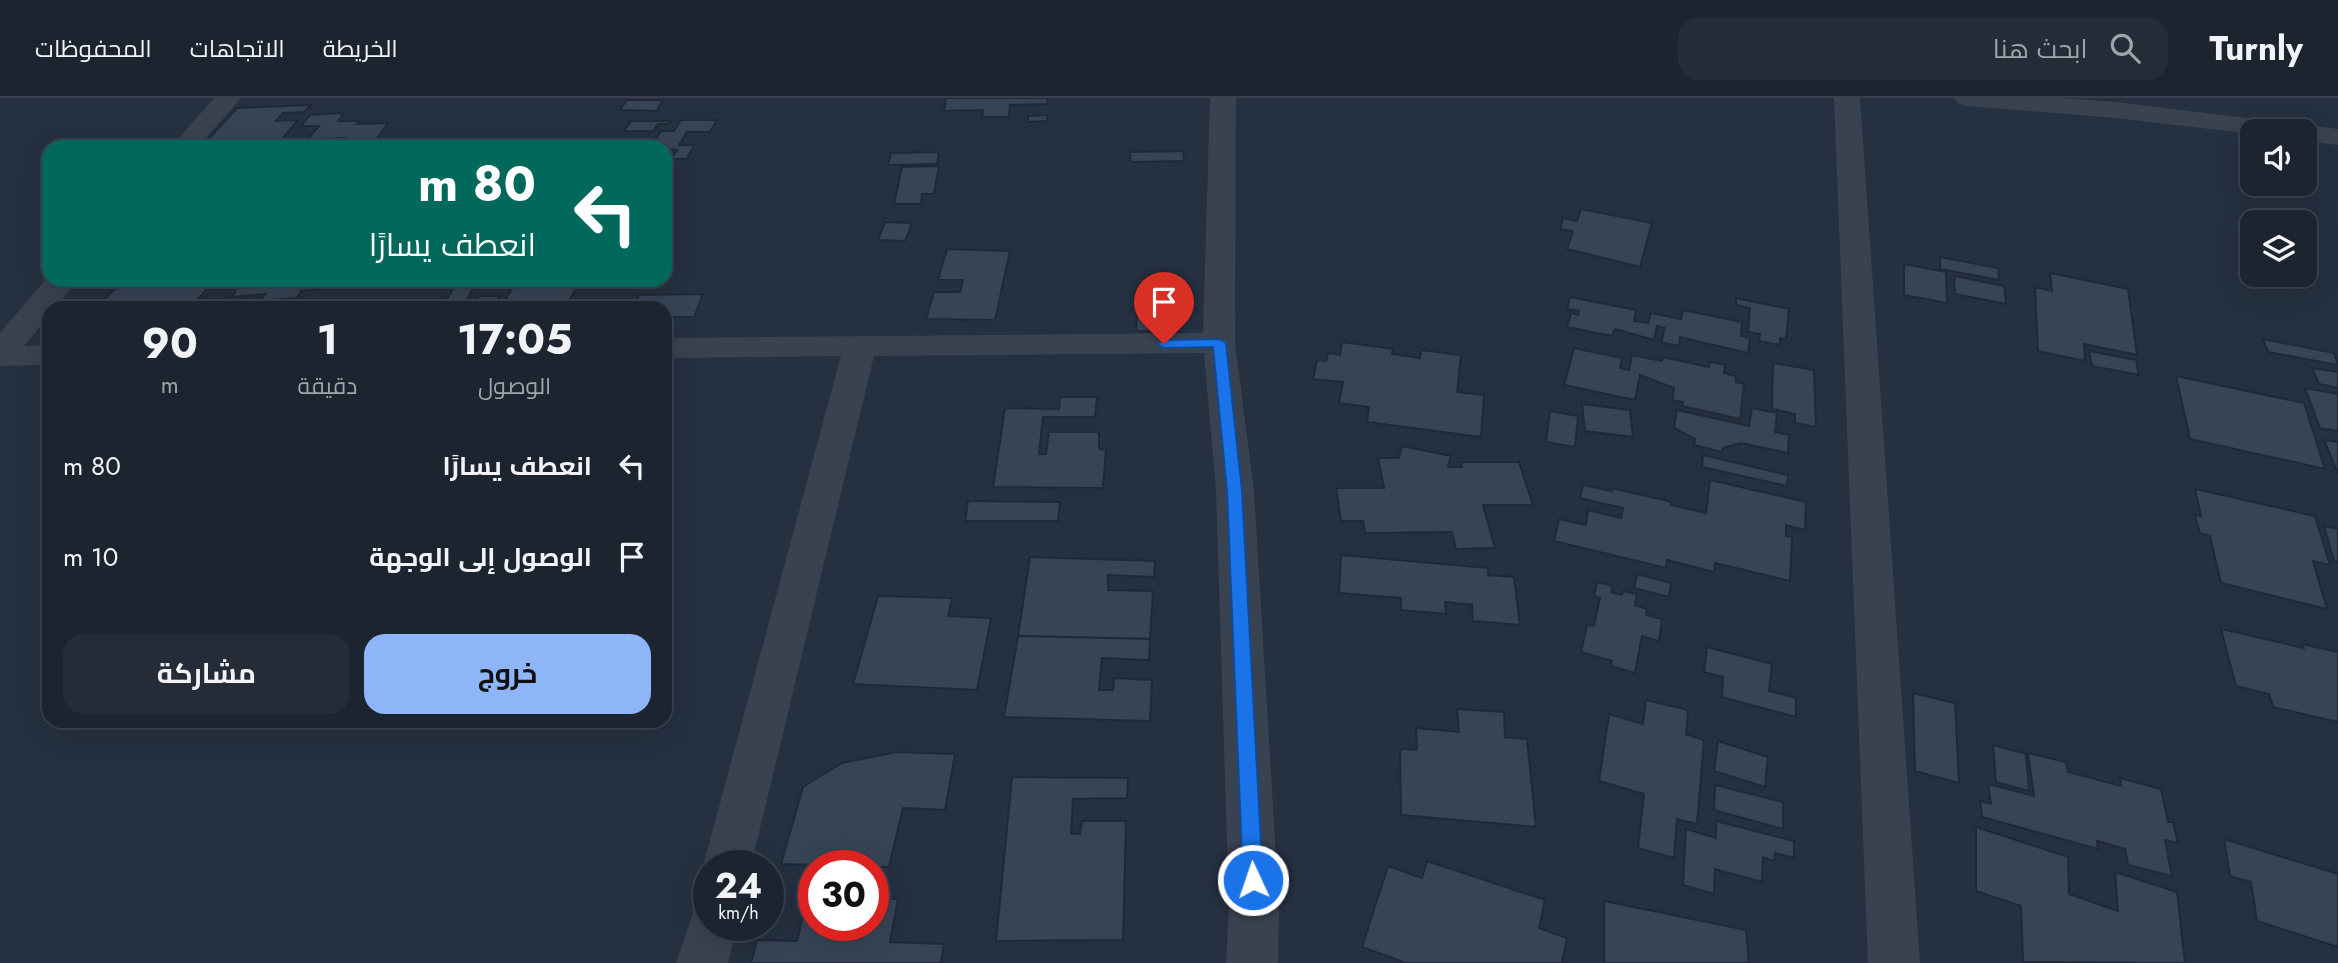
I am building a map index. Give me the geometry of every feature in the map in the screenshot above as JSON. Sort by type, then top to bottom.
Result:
[{"type":"street","points":[[190,140],[228,98]]},
{"type":"street","points":[[1223,98],[1219,343],[1235,491],[1254,906],[1252,963]]},
{"type":"street","points":[[1847,98],[1894,963]]},
{"type":"street","points":[[1967,98],[2116,110],[2240,125]]},
{"type":"street","points":[[2317,134],[2338,137]]},
{"type":"street","points":[[45,301],[56,287]]},
{"type":"street","points":[[0,355],[42,304]]},
{"type":"street","points":[[672,348],[1219,343]]},
{"type":"street","points":[[731,850],[860,346]]},
{"type":"street","points":[[0,355],[42,355]]},
{"type":"street","points":[[702,963],[708,941]]},
{"type":"building","points":[[946,98],[1048,98],[1047,104],[1010,105],[1009,117],[982,117],[983,110],[944,111]]},
{"type":"building","points":[[627,100],[663,100],[656,111],[620,110]]},
{"type":"building","points":[[311,105],[304,112],[283,113],[276,121],[298,120],[281,140],[208,140],[237,108]]},
{"type":"building","points":[[344,113],[338,121],[360,121],[357,124],[388,123],[376,140],[288,140],[308,139],[319,126],[301,126],[310,115]]},
{"type":"building","points":[[1047,115],[1047,121],[1028,122],[1028,116]]},
{"type":"building","points":[[681,120],[717,120],[710,132],[687,132],[679,145],[694,145],[687,159],[672,159],[677,150],[672,149],[672,140],[655,140],[661,131],[674,131]]},
{"type":"building","points":[[631,121],[670,121],[668,124],[658,124],[653,131],[624,131]]},
{"type":"building","points":[[1183,151],[1184,161],[1131,162],[1130,152]]},
{"type":"building","points":[[939,152],[937,164],[888,165],[891,153]]},
{"type":"building","points":[[939,166],[934,194],[922,194],[921,204],[894,204],[902,167]]},
{"type":"building","points":[[1581,209],[1652,223],[1640,267],[1567,249],[1573,231],[1560,229],[1563,218],[1577,221]]},
{"type":"building","points":[[885,222],[912,223],[905,241],[878,240]]},
{"type":"building","points":[[947,249],[1010,251],[995,320],[926,319],[934,292],[960,292],[963,280],[938,280]]},
{"type":"building","points":[[1940,257],[1998,268],[1999,280],[1940,269]]},
{"type":"building","points":[[1904,264],[1946,272],[1947,303],[1904,295]]},
{"type":"building","points":[[2050,273],[2128,289],[2137,355],[2084,344],[2085,361],[2038,351],[2035,287],[2052,291]]},
{"type":"building","points":[[1954,276],[2004,286],[2006,304],[1955,294]]},
{"type":"building","points":[[117,287],[209,287],[196,301],[103,301]]},
{"type":"building","points":[[238,287],[328,287],[301,291],[297,298],[260,301],[265,294],[232,297]]},
{"type":"building","points":[[454,287],[474,287],[467,300],[446,301]]},
{"type":"building","points":[[513,287],[577,287],[569,301],[505,301]]},
{"type":"building","points":[[703,294],[694,317],[672,317],[672,301],[636,301],[639,295]]},
{"type":"building","points":[[479,296],[500,296],[497,301],[476,301]]},
{"type":"building","points":[[1570,297],[1636,310],[1634,321],[1648,323],[1651,313],[1681,319],[1683,310],[1742,322],[1741,336],[1750,338],[1748,353],[1680,337],[1679,346],[1661,342],[1665,328],[1657,326],[1654,340],[1615,329],[1612,336],[1567,327],[1571,313],[1578,315],[1579,311],[1567,309]]},
{"type":"building","points":[[1736,298],[1789,309],[1786,339],[1780,338],[1780,345],[1759,341],[1760,334],[1748,332],[1750,308],[1736,305]]},
{"type":"building","points":[[1137,315],[1179,315],[1179,331],[1136,331]]},
{"type":"building","points":[[2263,339],[2334,353],[2338,365],[2268,352]]},
{"type":"building","points":[[1342,342],[1393,349],[1392,354],[1420,358],[1421,350],[1461,355],[1457,392],[1484,395],[1481,437],[1367,422],[1369,407],[1339,403],[1343,382],[1313,379],[1317,360],[1326,361],[1328,353],[1340,355]]},
{"type":"building","points":[[1574,348],[1622,358],[1620,368],[1629,370],[1632,355],[1662,361],[1663,357],[1709,367],[1710,362],[1725,365],[1724,373],[1736,376],[1736,382],[1744,384],[1740,419],[1682,406],[1683,402],[1672,400],[1674,388],[1640,375],[1635,400],[1564,385]]},
{"type":"building","points":[[2089,351],[2136,360],[2139,375],[2092,366]]},
{"type":"building","points":[[1773,363],[1814,370],[1816,427],[1795,423],[1795,414],[1772,409]]},
{"type":"building","points":[[2312,368],[2338,372],[2338,388],[2319,384]]},
{"type":"building","points":[[2176,376],[2304,403],[2325,469],[2190,439]]},
{"type":"building","points":[[2305,388],[2338,394],[2338,431],[2320,428]]},
{"type":"building","points":[[1060,397],[1097,397],[1095,417],[1043,417],[1039,454],[1046,454],[1049,432],[1099,432],[1099,449],[1106,450],[1103,488],[993,487],[1005,408],[1059,409]]},
{"type":"building","points":[[1582,404],[1630,410],[1633,437],[1585,431]]},
{"type":"building","points":[[1752,408],[1777,413],[1775,432],[1789,435],[1788,453],[1741,443],[1723,448],[1722,452],[1694,445],[1695,439],[1674,428],[1677,410],[1749,426]]},
{"type":"building","points":[[1550,411],[1578,416],[1575,447],[1546,442]]},
{"type":"building","points":[[2324,440],[2338,442],[2338,474]]},
{"type":"building","points":[[1402,446],[1451,456],[1448,467],[1462,467],[1461,462],[1519,462],[1533,505],[1483,505],[1495,548],[1456,549],[1452,532],[1365,533],[1363,521],[1341,521],[1336,488],[1384,488],[1378,458],[1399,458]]},
{"type":"building","points":[[1703,455],[1788,475],[1787,486],[1702,467]]},
{"type":"building","points":[[1710,480],[1806,502],[1805,530],[1786,525],[1786,536],[1792,537],[1790,581],[1715,563],[1714,572],[1667,560],[1666,568],[1554,541],[1559,519],[1586,525],[1588,510],[1621,518],[1623,508],[1580,498],[1583,485],[1612,491],[1612,488],[1706,513]]},
{"type":"building","points":[[2195,489],[2315,516],[2330,565],[2313,561],[2327,609],[2221,583],[2210,536],[2200,533],[2195,515],[2201,516]]},
{"type":"building","points":[[968,501],[1060,502],[1058,521],[965,521]]},
{"type":"building","points":[[2324,526],[2338,529],[2338,562],[2334,561]]},
{"type":"building","points":[[1341,555],[1488,568],[1488,575],[1514,577],[1520,625],[1473,621],[1472,605],[1445,602],[1446,614],[1401,610],[1401,598],[1339,593]]},
{"type":"building","points":[[1030,557],[1155,561],[1154,577],[1108,575],[1108,590],[1153,591],[1150,639],[1018,636]]},
{"type":"building","points":[[1637,574],[1671,583],[1669,597],[1634,588]]},
{"type":"building","points":[[1597,582],[1613,586],[1611,592],[1622,595],[1623,591],[1637,594],[1635,605],[1647,609],[1646,615],[1662,619],[1659,641],[1642,636],[1635,673],[1611,666],[1612,661],[1581,652],[1587,625],[1594,626],[1600,598],[1594,596]]},
{"type":"building","points":[[878,596],[952,598],[948,616],[991,618],[977,690],[853,684]]},
{"type":"building","points":[[2221,629],[2304,648],[2302,644],[2338,652],[2338,722],[2273,707],[2269,694],[2236,686]]},
{"type":"building","points":[[1018,636],[1150,639],[1149,660],[1102,658],[1099,690],[1113,690],[1114,678],[1152,680],[1150,721],[1004,717]]},
{"type":"building","points":[[1707,647],[1772,664],[1769,691],[1796,698],[1796,717],[1722,697],[1723,677],[1704,672]]},
{"type":"building","points":[[1913,693],[1955,703],[1959,783],[1915,771]]},
{"type":"building","points":[[1646,700],[1688,710],[1686,734],[1704,740],[1697,824],[1677,819],[1674,858],[1638,848],[1644,794],[1599,781],[1609,714],[1643,724]]},
{"type":"building","points":[[1457,709],[1504,712],[1505,737],[1527,739],[1536,827],[1401,815],[1400,749],[1417,750],[1416,728],[1459,732]]},
{"type":"building","points":[[1718,741],[1768,757],[1765,787],[1714,771]]},
{"type":"building","points":[[1993,745],[2026,754],[2029,791],[1996,782]]},
{"type":"building","points":[[896,752],[955,754],[945,810],[903,808],[889,867],[889,850],[798,850],[798,864],[784,864],[784,854],[803,787],[842,763]]},
{"type":"building","points":[[2028,753],[2066,762],[2068,772],[2121,786],[2120,778],[2161,789],[2168,822],[2173,822],[2178,843],[2165,840],[2172,876],[2128,865],[2125,849],[2097,841],[2098,849],[1982,817],[1980,801],[1991,804],[1988,784],[2034,796]]},
{"type":"building","points":[[1012,777],[1128,778],[1127,798],[1073,799],[1071,834],[1080,834],[1082,821],[1126,821],[1123,940],[996,941]]},
{"type":"building","points":[[1715,785],[1783,802],[1783,829],[1714,810]]},
{"type":"building","points":[[1716,821],[1794,841],[1794,858],[1775,853],[1774,861],[1763,857],[1762,882],[1715,869],[1714,894],[1683,885],[1686,829],[1716,838]]},
{"type":"building","points":[[1976,827],[2068,857],[2069,894],[2118,911],[2115,872],[2177,892],[2185,963],[2023,962],[2021,906],[1976,891]]},
{"type":"building","points":[[2224,839],[2338,874],[2338,947],[2257,921],[2251,882],[2230,876]]},
{"type":"building","points":[[1427,861],[1545,900],[1539,928],[1567,938],[1562,962],[1566,963],[1406,963],[1362,947],[1388,866],[1422,878]]},
{"type":"building","points":[[889,899],[898,899],[890,942],[944,944],[941,963],[751,963],[757,941],[797,941],[798,937],[798,941],[889,941]]},
{"type":"building","points":[[1604,901],[1746,930],[1749,963],[1604,963]]},
{"type":"route","points":[[1164,344],[1219,343],[1235,491],[1253,880]]}]
